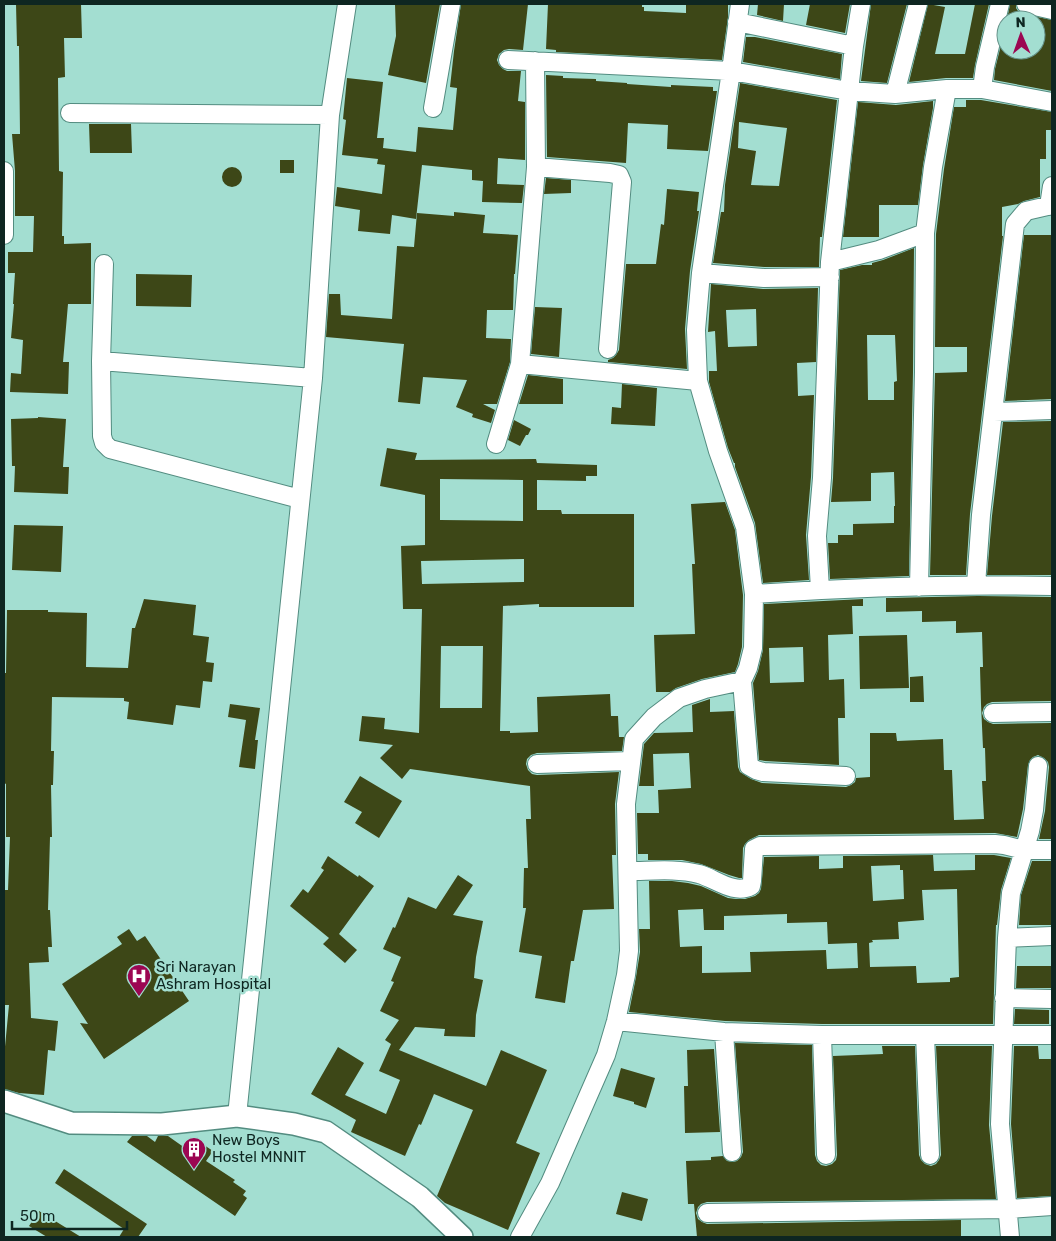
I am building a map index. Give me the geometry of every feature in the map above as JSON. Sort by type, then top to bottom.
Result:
[{"type":"street","points":[[237,1116],[313,378],[330,115],[347,4]]},
{"type":"street","points":[[433,108],[450,4]]},
{"type":"street","points":[[740,4],[701,273],[696,330],[698,381],[718,451],[745,527],[754,594],[753,648],[748,668],[742,681],[749,766],[762,772],[846,776]]},
{"type":"street","points":[[820,590],[817,536],[822,478],[830,269],[854,46],[861,4]]},
{"type":"street","points":[[895,94],[918,4]]},
{"type":"street","points":[[982,89],[985,67],[1000,4]]},
{"type":"street","points":[[1026,4],[1052,10]]},
{"type":"street","points":[[737,22],[854,46]]},
{"type":"street","points":[[508,60],[731,71],[849,91],[895,94],[948,89],[982,89],[1052,102]]},
{"type":"street","points":[[496,444],[520,364],[536,167],[535,61]]},
{"type":"street","points":[[919,587],[925,233],[933,167],[948,89]]},
{"type":"street","points":[[70,113],[330,115]]},
{"type":"street","points":[[536,167],[610,173],[619,175],[622,182],[608,349]]},
{"type":"street","points":[[4,171],[4,235]]},
{"type":"street","points":[[976,585],[981,515],[1015,224],[1026,211],[1051,205],[1052,186]]},
{"type":"street","points":[[701,273],[764,278],[830,269],[925,233]]},
{"type":"street","points":[[104,264],[101,361],[102,436],[104,443],[110,449],[300,499]]},
{"type":"street","points":[[101,361],[313,378]]},
{"type":"street","points":[[520,364],[698,381]]},
{"type":"street","points":[[994,412],[1052,410]]},
{"type":"street","points":[[754,594],[976,585],[1052,586]]},
{"type":"street","points":[[520,1237],[550,1182],[606,1055],[616,1022],[629,951],[626,804],[634,739],[654,717],[680,698],[705,689],[742,681]]},
{"type":"street","points":[[993,713],[1052,712]]},
{"type":"street","points":[[538,764],[631,761]]},
{"type":"street","points":[[1010,1237],[1000,1124],[1007,938],[1011,893],[1034,810],[1038,766]]},
{"type":"street","points":[[628,872],[691,872],[734,888],[745,889],[751,886],[753,852],[754,849],[760,846],[1004,844],[1024,850],[1052,850]]},
{"type":"street","points":[[1007,938],[1052,936]]},
{"type":"street","points":[[1004,998],[1052,999]]},
{"type":"street","points":[[616,1022],[724,1032],[822,1035],[1052,1035]]},
{"type":"street","points":[[724,1032],[732,1152]]},
{"type":"street","points":[[822,1035],[826,1154]]},
{"type":"street","points":[[925,1035],[930,1155]]},
{"type":"street","points":[[4,1101],[72,1122],[162,1124],[237,1116],[294,1124],[326,1132],[420,1197],[462,1237]]},
{"type":"street","points":[[707,1213],[1007,1209],[1052,1206]]},
{"type":"building","points":[[16,4],[81,4],[82,38],[64,38],[65,77],[58,78],[59,171],[63,172],[62,236],[64,236],[64,244],[91,243],[91,304],[68,304],[63,362],[69,362],[68,394],[10,392],[11,373],[21,374],[23,340],[11,338],[15,273],[8,273],[8,252],[33,252],[34,216],[15,216],[15,171],[12,134],[20,134],[19,46],[17,46]]},
{"type":"building","points":[[395,4],[440,4],[426,83],[388,75],[396,36]]},
{"type":"building","points":[[461,4],[528,4],[523,50],[504,50],[499,54],[497,60],[499,65],[507,71],[521,71],[518,101],[525,102],[525,160],[498,158],[497,184],[524,185],[522,203],[482,202],[483,181],[472,180],[472,170],[422,165],[416,219],[392,215],[390,234],[358,231],[360,210],[335,206],[337,187],[382,194],[385,165],[377,164],[378,159],[342,155],[346,120],[343,119],[347,78],[383,82],[377,138],[384,138],[383,148],[416,152],[418,127],[453,130],[457,88],[450,87]]},
{"type":"building","points":[[548,4],[642,4],[644,11],[686,13],[686,4],[728,4],[722,60],[556,52],[556,50],[546,49]]},
{"type":"building","points":[[758,4],[784,4],[783,21],[757,15]]},
{"type":"building","points":[[810,4],[850,4],[845,33],[806,25]]},
{"type":"building","points":[[871,4],[907,4],[887,83],[861,81]]},
{"type":"building","points":[[928,4],[945,7],[935,54],[965,54],[975,4],[989,4],[973,78],[946,78],[909,82]]},
{"type":"building","points":[[1010,4],[1016,4],[1017,10],[1009,10]]},
{"type":"building","points":[[1046,19],[1052,20],[1052,91],[994,80],[997,60],[1046,60]]},
{"type":"building","points":[[746,37],[755,37],[842,54],[840,79],[743,62]]},
{"type":"building","points":[[546,75],[563,76],[563,78],[596,79],[596,81],[627,84],[713,87],[713,91],[717,91],[708,151],[667,149],[668,125],[628,123],[626,163],[547,157]]},
{"type":"building","points":[[740,83],[837,100],[822,237],[820,237],[819,267],[764,267],[713,263],[721,212],[724,212],[725,185]],"holes":[[[739,122],[787,128],[779,186],[751,185],[756,151],[738,148]]]},
{"type":"building","points":[[966,100],[981,100],[1052,112],[1051,130],[1046,130],[1046,159],[1040,159],[1040,197],[1002,207],[1003,236],[970,514],[966,575],[930,575],[935,373],[967,372],[967,347],[935,347],[936,234],[944,169],[954,107],[966,107]]},
{"type":"building","points":[[933,101],[918,205],[879,205],[879,237],[843,237],[858,102],[896,105]]},
{"type":"building","points":[[89,124],[131,124],[132,153],[90,153]]},
{"type":"building","points":[[280,160],[294,160],[294,173],[280,173]]},
{"type":"building","points":[[232,167],[239,170],[242,177],[239,184],[232,187],[225,184],[222,177],[225,170]]},
{"type":"building","points":[[546,178],[571,180],[571,193],[544,194]]},
{"type":"building","points":[[667,189],[699,192],[697,211],[699,211],[690,271],[685,329],[687,369],[608,362],[619,350],[626,264],[656,264],[661,224],[664,225]]},
{"type":"building","points":[[454,212],[485,215],[483,233],[518,235],[513,310],[487,310],[486,338],[511,339],[510,362],[497,404],[483,404],[495,410],[491,423],[472,417],[473,414],[456,407],[467,380],[423,377],[420,404],[398,402],[404,344],[326,337],[329,294],[340,294],[341,315],[392,319],[397,246],[414,247],[417,213],[454,216]]},
{"type":"building","points":[[1024,235],[1052,235],[1052,399],[1005,401]]},
{"type":"building","points":[[914,248],[909,576],[830,579],[828,543],[838,543],[838,535],[853,535],[853,524],[894,523],[894,472],[871,473],[871,501],[831,502],[840,270],[862,265],[872,265],[872,263]],"holes":[[[867,335],[895,335],[897,381],[894,382],[894,400],[868,400]]]},
{"type":"building","points":[[136,274],[192,275],[191,307],[136,306]]},
{"type":"building","points":[[711,284],[763,289],[818,288],[816,362],[797,363],[798,396],[814,395],[811,477],[806,535],[809,580],[763,583],[755,523],[735,463],[728,448],[709,382],[709,371],[717,371],[715,331],[708,332]],"holes":[[[756,309],[757,346],[728,347],[726,310]]]},
{"type":"building","points":[[535,307],[562,308],[559,357],[531,354]]},
{"type":"building","points":[[528,375],[563,379],[563,404],[519,404]]},
{"type":"building","points":[[622,384],[657,388],[655,426],[611,424],[612,407],[621,408]]},
{"type":"building","points":[[38,417],[66,419],[63,467],[69,467],[68,494],[14,492],[15,466],[12,466],[11,419]]},
{"type":"building","points":[[514,420],[531,429],[520,446],[508,440]]},
{"type":"building","points":[[1052,421],[1052,575],[987,575],[1003,422]]},
{"type":"building","points":[[387,448],[417,453],[415,460],[536,459],[537,463],[597,465],[597,476],[586,476],[586,481],[537,480],[537,510],[561,510],[562,514],[634,514],[634,607],[539,607],[539,604],[503,606],[500,731],[510,731],[510,733],[538,732],[537,697],[610,694],[611,716],[618,716],[619,737],[624,737],[622,751],[537,753],[527,759],[528,770],[532,774],[537,775],[619,772],[615,804],[616,855],[612,855],[614,909],[583,910],[574,961],[571,961],[565,1003],[535,998],[542,956],[519,952],[526,908],[523,908],[524,868],[528,868],[526,819],[531,819],[530,786],[410,769],[402,779],[380,758],[393,745],[359,741],[362,716],[385,718],[384,729],[419,733],[422,609],[403,609],[401,546],[425,545],[425,495],[380,486]],"holes":[[[440,479],[523,480],[523,521],[440,520]],[[524,559],[524,582],[422,584],[421,561]],[[441,646],[483,646],[482,708],[440,708]]]},
{"type":"building","points":[[725,502],[735,530],[743,595],[742,647],[738,664],[735,672],[702,679],[670,692],[656,692],[654,635],[695,634],[692,564],[695,564],[691,504]]},
{"type":"building","points":[[14,525],[63,526],[61,572],[12,570]]},
{"type":"building","points":[[1052,597],[1052,701],[992,702],[984,707],[982,713],[984,719],[993,724],[1052,723],[1052,839],[1039,839],[1045,811],[1049,767],[1048,762],[1038,755],[1030,760],[1028,765],[1023,809],[1017,837],[995,833],[759,835],[749,840],[743,848],[742,878],[701,864],[682,860],[648,860],[648,854],[638,854],[637,813],[659,813],[658,790],[691,788],[689,753],[653,754],[654,786],[639,786],[644,744],[654,733],[693,732],[692,705],[710,699],[710,712],[734,711],[738,767],[740,772],[762,783],[846,787],[855,782],[856,778],[870,777],[870,733],[896,733],[897,741],[943,739],[944,770],[952,770],[954,820],[984,819],[982,781],[986,781],[985,748],[983,748],[980,667],[983,667],[982,632],[956,633],[956,621],[922,622],[922,611],[886,612],[886,598]]},
{"type":"building","points":[[144,599],[196,605],[193,635],[209,637],[206,662],[214,663],[212,682],[203,681],[200,708],[176,705],[173,725],[127,719],[129,702],[124,701],[124,698],[52,697],[51,751],[54,751],[53,785],[51,785],[52,837],[50,837],[48,910],[50,910],[52,947],[48,947],[49,962],[29,963],[31,1018],[58,1021],[55,1051],[48,1050],[44,1095],[19,1093],[4,1089],[4,1057],[9,1005],[4,1005],[4,890],[8,890],[10,837],[6,837],[6,784],[4,783],[4,673],[6,673],[7,610],[48,610],[48,612],[87,613],[86,667],[128,668],[132,628],[135,628]]},
{"type":"building","points":[[863,599],[863,606],[852,606],[853,634],[828,635],[829,680],[844,679],[845,718],[838,718],[839,765],[759,760],[753,683],[763,650],[764,604]],"holes":[[[803,647],[804,682],[770,683],[769,648]]]},
{"type":"building","points":[[907,635],[909,688],[860,689],[859,636]]},
{"type":"building","points":[[923,676],[924,702],[910,702],[910,677]]},
{"type":"building","points":[[230,704],[260,708],[255,740],[258,740],[255,769],[239,767],[246,720],[228,717]]},
{"type":"building","points":[[360,776],[402,801],[379,838],[355,823],[362,812],[344,802]]},
{"type":"building","points":[[933,855],[934,871],[975,870],[975,855],[994,855],[1011,858],[1001,890],[996,925],[993,1024],[822,1024],[725,1021],[629,1012],[640,952],[639,929],[650,929],[649,881],[688,883],[701,886],[728,898],[745,899],[755,896],[761,889],[764,857],[819,856],[819,869],[843,868],[843,856]],"holes":[[[900,865],[900,870],[903,870],[904,899],[873,901],[871,866]],[[957,889],[959,977],[950,978],[950,982],[917,983],[916,966],[870,967],[869,943],[873,942],[872,940],[899,939],[898,922],[924,920],[922,890]],[[703,909],[704,930],[724,930],[724,916],[787,914],[787,923],[827,922],[828,944],[857,943],[858,968],[827,969],[826,950],[750,952],[751,972],[702,973],[702,946],[680,947],[678,910]]]},
{"type":"building","points":[[328,856],[374,886],[339,934],[357,950],[345,963],[323,944],[329,938],[290,906],[303,889],[308,893],[324,870],[321,868]]},
{"type":"building","points":[[1032,861],[1052,861],[1052,925],[1019,925],[1021,895]]},
{"type":"building","points":[[458,875],[473,885],[453,915],[483,921],[474,978],[483,980],[476,1015],[475,1037],[444,1036],[445,1029],[415,1027],[399,1050],[486,1086],[501,1050],[547,1070],[516,1143],[540,1153],[508,1230],[445,1203],[437,1196],[473,1110],[434,1094],[405,1156],[351,1132],[356,1120],[311,1094],[338,1047],[364,1063],[345,1095],[386,1114],[400,1080],[379,1071],[391,1044],[385,1040],[399,1020],[380,1011],[394,982],[391,981],[401,957],[383,949],[393,927],[395,928],[408,897],[436,909]]},
{"type":"building","points":[[129,929],[137,941],[145,936],[189,1001],[104,1059],[80,1023],[88,1024],[62,984],[122,944],[117,937]]},
{"type":"building","points":[[1017,966],[1052,966],[1052,988],[1016,988]]},
{"type":"building","points":[[1015,1009],[1049,1010],[1049,1024],[1014,1024]]},
{"type":"building","points":[[735,1043],[812,1045],[815,1155],[821,1165],[826,1166],[836,1160],[837,1155],[833,1056],[883,1054],[882,1046],[915,1046],[919,1155],[925,1164],[931,1166],[936,1164],[941,1155],[936,1046],[992,1046],[989,1125],[996,1199],[707,1202],[698,1207],[696,1213],[698,1219],[707,1224],[961,1220],[961,1237],[697,1237],[694,1204],[688,1204],[686,1161],[711,1160],[711,1157],[723,1156],[727,1161],[733,1162],[741,1157],[743,1152]]},
{"type":"building","points":[[1014,1046],[1038,1046],[1039,1059],[1052,1059],[1052,1196],[1017,1198],[1011,1124]]},
{"type":"building","points":[[714,1049],[720,1132],[685,1133],[684,1086],[688,1086],[687,1050]]},
{"type":"building","points":[[621,1068],[655,1078],[646,1108],[634,1104],[634,1102],[613,1096]]},
{"type":"building","name":"New Boys Hostel MNNIT","points":[[132,1136],[147,1136],[155,1142],[158,1136],[168,1136],[185,1148],[192,1137],[213,1151],[206,1161],[235,1180],[233,1182],[246,1191],[243,1195],[247,1198],[235,1216],[127,1142]]},
{"type":"building","points":[[64,1169],[147,1224],[138,1237],[119,1237],[124,1229],[55,1183]]},
{"type":"building","points":[[622,1192],[648,1199],[642,1221],[616,1214]]},
{"type":"building","points":[[39,1211],[81,1237],[47,1237],[29,1226]]},
{"type":"place","name":"Sri Narayan Ashram Hospital","points":[[139,997]]},
{"type":"place","name":"New Boys Hostel MNNIT","points":[[194,1170]]}]
